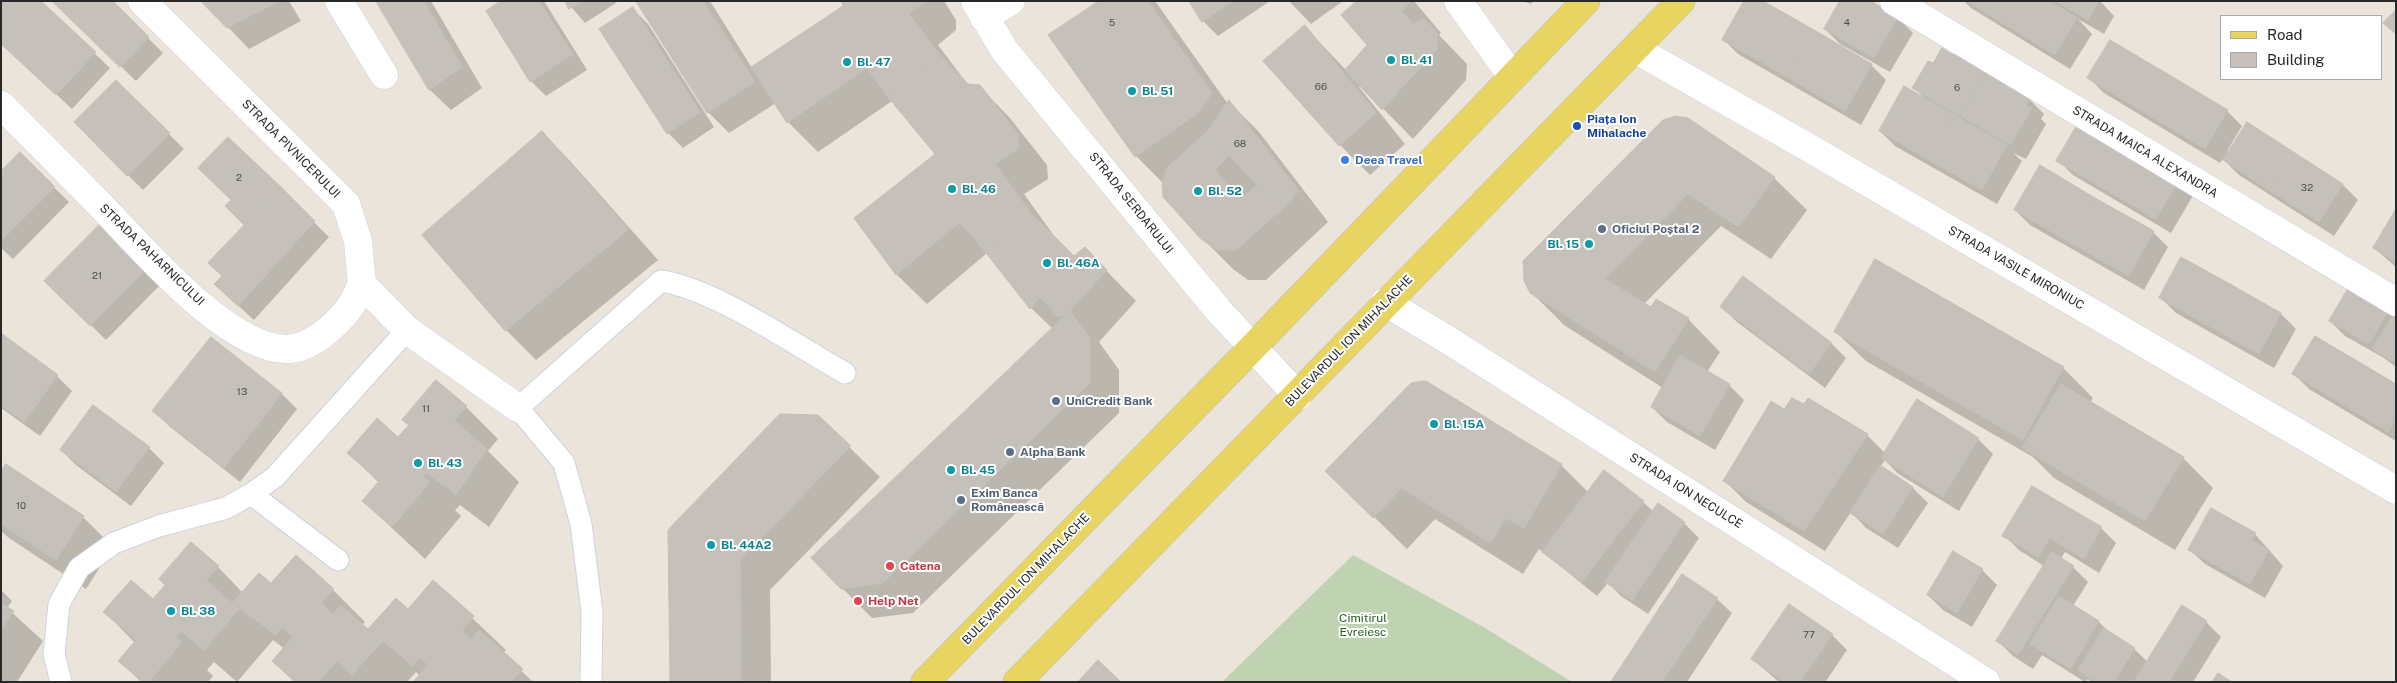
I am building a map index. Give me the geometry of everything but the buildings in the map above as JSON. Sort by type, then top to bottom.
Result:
[{"type":"main road","name":"BULEVARDUL ION MIHALACHE","points":[[925,682],[1253,347],[1586,1]]},
{"type":"main road","name":"BULEVARDUL ION MIHALACHE","points":[[1016,682],[1298,396],[1386,302],[1681,1]]},
{"type":"street","name":"STRADA PIVNICERULUI","points":[[142,1],[346,204],[358,242],[362,284]]},
{"type":"street","points":[[339,1],[384,75]]},
{"type":"street","points":[[979,9],[1011,1]]},
{"type":"street","points":[[1458,1],[1512,76]]},
{"type":"street","name":"STRADA MAICA ALEXANDRA","points":[[1894,1],[2396,302]]},
{"type":"street","name":"STRADA SERDARULUI","points":[[979,9],[1005,51],[1218,310],[1298,396]]},
{"type":"street","name":"STRADA VASILE MIRONIUC","points":[[1635,49],[1811,149],[2396,490]]},
{"type":"street","name":"STRADA PAHARNICULUI","points":[[1,105],[186,292],[229,326],[264,346],[286,349],[305,346],[331,326],[350,307],[362,284]]},
{"type":"street","points":[[362,284],[407,330],[518,408]]},
{"type":"street","name":"STRADA ION NECULCE","points":[[1386,302],[1986,682]]},
{"type":"lane","points":[[590,682],[592,612],[581,524],[564,462],[518,408],[661,281],[681,284],[739,312],[845,373]]},
{"type":"lane","points":[[61,682],[54,654],[60,604],[79,568],[114,543],[159,526],[226,508],[276,477],[407,330]]},
{"type":"lane","points":[[251,494],[338,560]]},
{"type":"green space","name":"Cimitirul Evreiesc","points":[[1353,555],[1485,628],[1572,682],[1222,682]]},
{"type":"place","name":"Bl. 41","points":[[1391,60]]},
{"type":"place","name":"Bl. 47","points":[[847,62]]},
{"type":"place","name":"Bl. 51","points":[[1132,91]]},
{"type":"place","name":"Piața Ion Mihalache","points":[[1577,126]]},
{"type":"place","name":"Deea Travel","points":[[1345,160]]},
{"type":"place","name":"Bl. 46","points":[[952,189]]},
{"type":"place","name":"Bl. 52","points":[[1198,191]]},
{"type":"place","name":"Oficiul Poștal 2","points":[[1602,229]]},
{"type":"place","name":"Bl. 15","points":[[1589,244]]},
{"type":"place","name":"Bl. 46A","points":[[1047,263]]},
{"type":"place","name":"UniCredit Bank","points":[[1056,401]]},
{"type":"place","name":"Bl. 15A","points":[[1434,424]]},
{"type":"place","name":"Alpha Bank","points":[[1010,452]]},
{"type":"place","name":"Bl. 43","points":[[418,463]]},
{"type":"place","name":"Bl. 45","points":[[951,470]]},
{"type":"place","name":"Exim Banca Românească","points":[[961,500]]},
{"type":"place","name":"Bl. 44A2","points":[[711,545]]},
{"type":"place","name":"Catena","points":[[890,566]]},
{"type":"place","name":"Help Net","points":[[858,601]]},
{"type":"place","name":"Bl. 38","points":[[171,611]]}]
